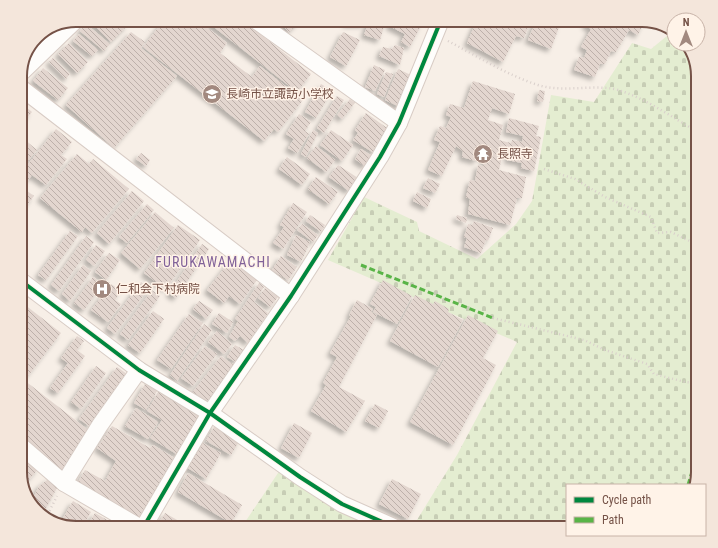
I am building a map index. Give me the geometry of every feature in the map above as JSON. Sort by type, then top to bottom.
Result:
[{"type":"street","points":[[265,27],[399,123]]},
{"type":"street","points":[[146,521],[210,413],[291,296],[380,157],[399,123],[438,27]]},
{"type":"street","points":[[29,66],[68,28]]},
{"type":"street","points":[[27,92],[291,296]]},
{"type":"street","points":[[27,285],[139,370],[210,413],[300,477],[342,504],[380,521]]},
{"type":"street","points":[[64,483],[100,425],[139,370]]},
{"type":"street","points":[[27,451],[64,483],[130,521]]},
{"type":"path","points":[[438,27],[507,72],[539,86],[577,89],[607,88],[624,91],[691,128]]},
{"type":"path","points":[[544,169],[575,179],[605,197],[651,217],[657,232],[671,232],[691,242]]},
{"type":"path","points":[[493,318],[584,340],[605,350],[647,364],[654,374],[691,382]]},
{"type":"path","points":[[49,512],[64,483]]},
{"type":"green space","points":[[666,37],[666,52],[684,52],[690,67],[691,478],[689,484],[566,484],[566,521],[416,521],[457,455],[517,342],[328,260],[364,197],[417,222],[419,231],[477,259],[516,224],[532,201],[551,95],[594,102],[632,43],[651,49]]},
{"type":"green space","points":[[280,470],[375,521],[246,521]]},
{"type":"building","points":[[83,27],[90,27],[110,44],[104,51],[80,31]]},
{"type":"building","points":[[96,27],[126,27],[111,42]]},
{"type":"building","points":[[159,27],[206,27],[227,43],[220,53],[252,77],[260,66],[303,100],[278,132],[274,129],[264,141],[143,47]]},
{"type":"building","points":[[214,27],[251,27],[311,74],[297,92]]},
{"type":"building","points":[[284,27],[294,27],[289,32]]},
{"type":"building","points":[[367,27],[384,27],[380,40],[364,35]]},
{"type":"building","points":[[391,27],[420,27],[410,47],[401,42],[405,34]]},
{"type":"building","points":[[474,27],[528,27],[524,38],[516,36],[503,62],[467,43]]},
{"type":"building","points":[[533,27],[559,27],[551,49],[528,40]]},
{"type":"building","points":[[588,27],[642,27],[638,35],[629,30],[616,52],[611,51],[605,64],[600,64],[595,77],[574,70],[579,57],[584,58],[587,50],[581,47],[591,29]]},
{"type":"building","points":[[131,32],[145,42],[141,48],[177,76],[114,148],[66,105]]},
{"type":"building","points":[[343,32],[360,40],[346,66],[330,57]]},
{"type":"building","points":[[79,34],[98,50],[92,56],[73,41]]},
{"type":"building","points":[[69,43],[88,62],[77,73],[58,54]]},
{"type":"building","points":[[395,45],[404,48],[400,65],[379,56],[383,47],[392,49]]},
{"type":"building","points":[[53,58],[70,74],[66,79],[49,62]]},
{"type":"building","points":[[374,65],[385,70],[375,91],[365,87]]},
{"type":"building","points":[[43,68],[68,88],[58,100],[33,81]]},
{"type":"building","points":[[398,69],[413,76],[400,107],[385,100]]},
{"type":"building","points":[[386,72],[393,74],[384,97],[377,94]]},
{"type":"building","name":"長照寺","points":[[473,81],[515,94],[509,114],[492,108],[488,120],[503,125],[499,140],[511,143],[512,140],[522,142],[523,136],[506,132],[509,118],[539,126],[536,136],[541,137],[534,171],[521,168],[522,163],[507,160],[509,154],[503,153],[499,170],[526,177],[522,198],[517,198],[510,225],[468,214],[470,199],[466,197],[470,180],[475,181],[478,165],[483,166],[485,158],[478,156],[476,161],[462,157],[463,151],[456,146],[442,176],[428,170],[440,142],[434,140],[440,126],[446,128],[451,117],[446,115],[450,104],[464,108]]},
{"type":"building","points":[[321,84],[332,91],[316,118],[305,112]]},
{"type":"building","points":[[539,90],[545,91],[543,102],[537,101]]},
{"type":"building","points":[[337,96],[344,100],[324,133],[317,128]]},
{"type":"building","points":[[350,99],[355,103],[342,119],[337,115]]},
{"type":"building","points":[[27,108],[32,112],[27,118]]},
{"type":"building","points":[[366,113],[387,128],[374,153],[353,140],[358,133],[355,130]]},
{"type":"building","points":[[299,114],[311,122],[305,131],[309,134],[297,153],[288,148],[294,139],[286,134]]},
{"type":"building","points":[[56,129],[72,142],[61,155],[67,159],[46,185],[32,175],[27,182],[27,165]]},
{"type":"building","points":[[313,130],[318,133],[306,157],[301,154]]},
{"type":"building","points":[[331,130],[353,145],[342,161],[320,145]]},
{"type":"building","points":[[27,142],[37,150],[27,162]]},
{"type":"building","points":[[316,146],[335,160],[326,172],[307,158]]},
{"type":"building","points":[[361,149],[372,156],[365,166],[355,159]]},
{"type":"building","points":[[141,153],[150,160],[146,166],[136,159]]},
{"type":"building","points":[[77,154],[89,164],[93,159],[129,189],[92,233],[85,227],[82,232],[40,198]]},
{"type":"building","points":[[287,157],[310,174],[302,185],[279,169]]},
{"type":"building","points":[[338,165],[358,178],[349,191],[329,177]]},
{"type":"building","points":[[316,177],[338,192],[329,204],[308,189]]},
{"type":"building","points":[[428,178],[440,184],[435,193],[423,188]]},
{"type":"building","points":[[27,191],[34,196],[27,205]]},
{"type":"building","points":[[132,191],[144,201],[109,244],[97,233]]},
{"type":"building","points":[[417,192],[431,199],[427,208],[413,201]]},
{"type":"building","points":[[293,203],[307,212],[283,249],[273,243],[284,227],[280,225]]},
{"type":"building","points":[[147,204],[154,210],[127,243],[119,237]]},
{"type":"building","points":[[155,212],[174,228],[140,269],[121,253]]},
{"type":"building","points":[[310,215],[325,225],[321,232],[306,221]]},
{"type":"building","points":[[457,215],[467,218],[466,223],[456,219]]},
{"type":"building","points":[[474,221],[493,228],[481,253],[464,247],[467,238],[464,237],[468,224],[472,225]]},
{"type":"building","points":[[302,224],[318,235],[313,242],[297,230]]},
{"type":"building","points":[[178,225],[200,240],[166,289],[144,273]]},
{"type":"building","points":[[70,231],[78,236],[46,280],[38,275]]},
{"type":"building","points":[[296,235],[310,242],[301,262],[287,255]]},
{"type":"building","points":[[86,236],[94,242],[59,291],[51,285]]},
{"type":"building","points":[[202,244],[209,249],[176,298],[169,293]]},
{"type":"building","points":[[96,245],[105,251],[94,266],[86,260]]},
{"type":"building","points":[[109,253],[120,260],[106,280],[95,272]]},
{"type":"building","points":[[281,256],[297,267],[288,280],[272,270]]},
{"type":"building","points":[[230,261],[257,280],[240,304],[229,296],[224,303],[207,290]]},
{"type":"building","points":[[83,265],[91,271],[70,301],[62,294]]},
{"type":"building","points":[[93,277],[103,284],[84,310],[74,303]]},
{"type":"building","points":[[383,280],[412,296],[397,324],[373,312],[376,307],[370,304]]},
{"type":"building","points":[[141,282],[149,288],[115,334],[107,328]]},
{"type":"building","points":[[259,283],[264,287],[254,302],[268,313],[248,343],[240,336],[235,341],[229,337],[238,321],[235,319]]},
{"type":"building","points":[[111,284],[121,291],[115,300],[121,304],[108,322],[91,310]]},
{"type":"building","points":[[265,288],[278,297],[270,307],[258,298]]},
{"type":"building","points":[[152,290],[160,296],[128,340],[120,334]]},
{"type":"building","points":[[415,295],[433,304],[435,301],[449,309],[448,312],[463,320],[438,367],[390,341]]},
{"type":"building","points":[[357,300],[373,309],[371,312],[377,315],[339,387],[365,401],[346,432],[311,411],[326,385],[323,383],[337,357],[330,353],[351,316],[349,315]]},
{"type":"building","points":[[199,301],[213,310],[206,319],[193,309]]},
{"type":"building","points":[[27,306],[61,333],[29,375],[27,373]]},
{"type":"building","points":[[153,311],[164,319],[140,353],[128,345]]},
{"type":"building","points":[[219,313],[233,322],[227,333],[212,324]]},
{"type":"building","points":[[189,314],[203,323],[171,369],[157,360]]},
{"type":"building","points":[[468,315],[498,331],[483,358],[496,365],[453,445],[410,422]]},
{"type":"building","points":[[204,324],[212,330],[177,381],[170,375]]},
{"type":"building","points":[[217,331],[232,344],[224,354],[208,342]]},
{"type":"building","points":[[77,336],[84,341],[77,350],[85,356],[58,393],[50,388],[68,363],[61,358]]},
{"type":"building","points":[[235,345],[244,350],[236,362],[227,357]]},
{"type":"building","points":[[205,346],[217,354],[193,386],[181,378]]},
{"type":"building","points":[[221,356],[235,366],[206,403],[193,392]]},
{"type":"building","points":[[96,366],[106,373],[81,409],[71,402]]},
{"type":"building","points":[[117,367],[127,374],[89,426],[79,419]]},
{"type":"building","points":[[27,382],[92,433],[65,473],[27,441]]},
{"type":"building","points":[[145,384],[157,391],[146,410],[134,403]]},
{"type":"building","points":[[158,392],[174,399],[201,418],[178,455],[150,438],[162,420],[147,411]]},
{"type":"building","points":[[375,404],[388,411],[379,428],[365,421]]},
{"type":"building","points":[[136,408],[158,422],[148,439],[125,426]]},
{"type":"building","points":[[294,423],[312,433],[299,458],[281,448]]},
{"type":"building","points":[[215,425],[240,440],[231,455],[206,441]]},
{"type":"building","points":[[112,426],[150,448],[153,445],[176,459],[139,521],[134,521],[75,487],[85,470],[105,481],[116,461],[97,448]]},
{"type":"building","points":[[201,442],[221,453],[206,479],[186,467]]},
{"type":"building","points":[[27,458],[39,468],[28,481]]},
{"type":"building","points":[[188,473],[242,505],[232,521],[228,521],[178,492]]},
{"type":"building","points":[[50,478],[58,486],[45,510],[34,497],[39,486]]},
{"type":"building","points":[[392,479],[421,494],[408,519],[379,504]]},
{"type":"building","points":[[73,501],[91,512],[86,521],[70,521],[63,519]]},
{"type":"building","points":[[95,513],[109,521],[90,521]]},
{"type":"building","points":[[165,513],[179,521],[160,521]]},
{"type":"marked path","points":[[361,265],[493,318]]},
{"type":"marked path","points":[[688,484],[691,475]]},
{"type":"cycle path","points":[[147,521],[210,413],[291,296],[380,157],[399,123],[438,27]]},
{"type":"cycle path","points":[[27,285],[139,370],[210,413],[300,477],[342,504],[380,521]]},
{"type":"place","name":"長崎市立諏訪小学校","points":[[212,94]]},
{"type":"place","name":"長照寺","points":[[483,154]]},
{"type":"place","name":"仁和会下村病院","points":[[102,289]]},
{"type":"district","name":"FURUKAWAMACHI","points":[[213,262]]}]
